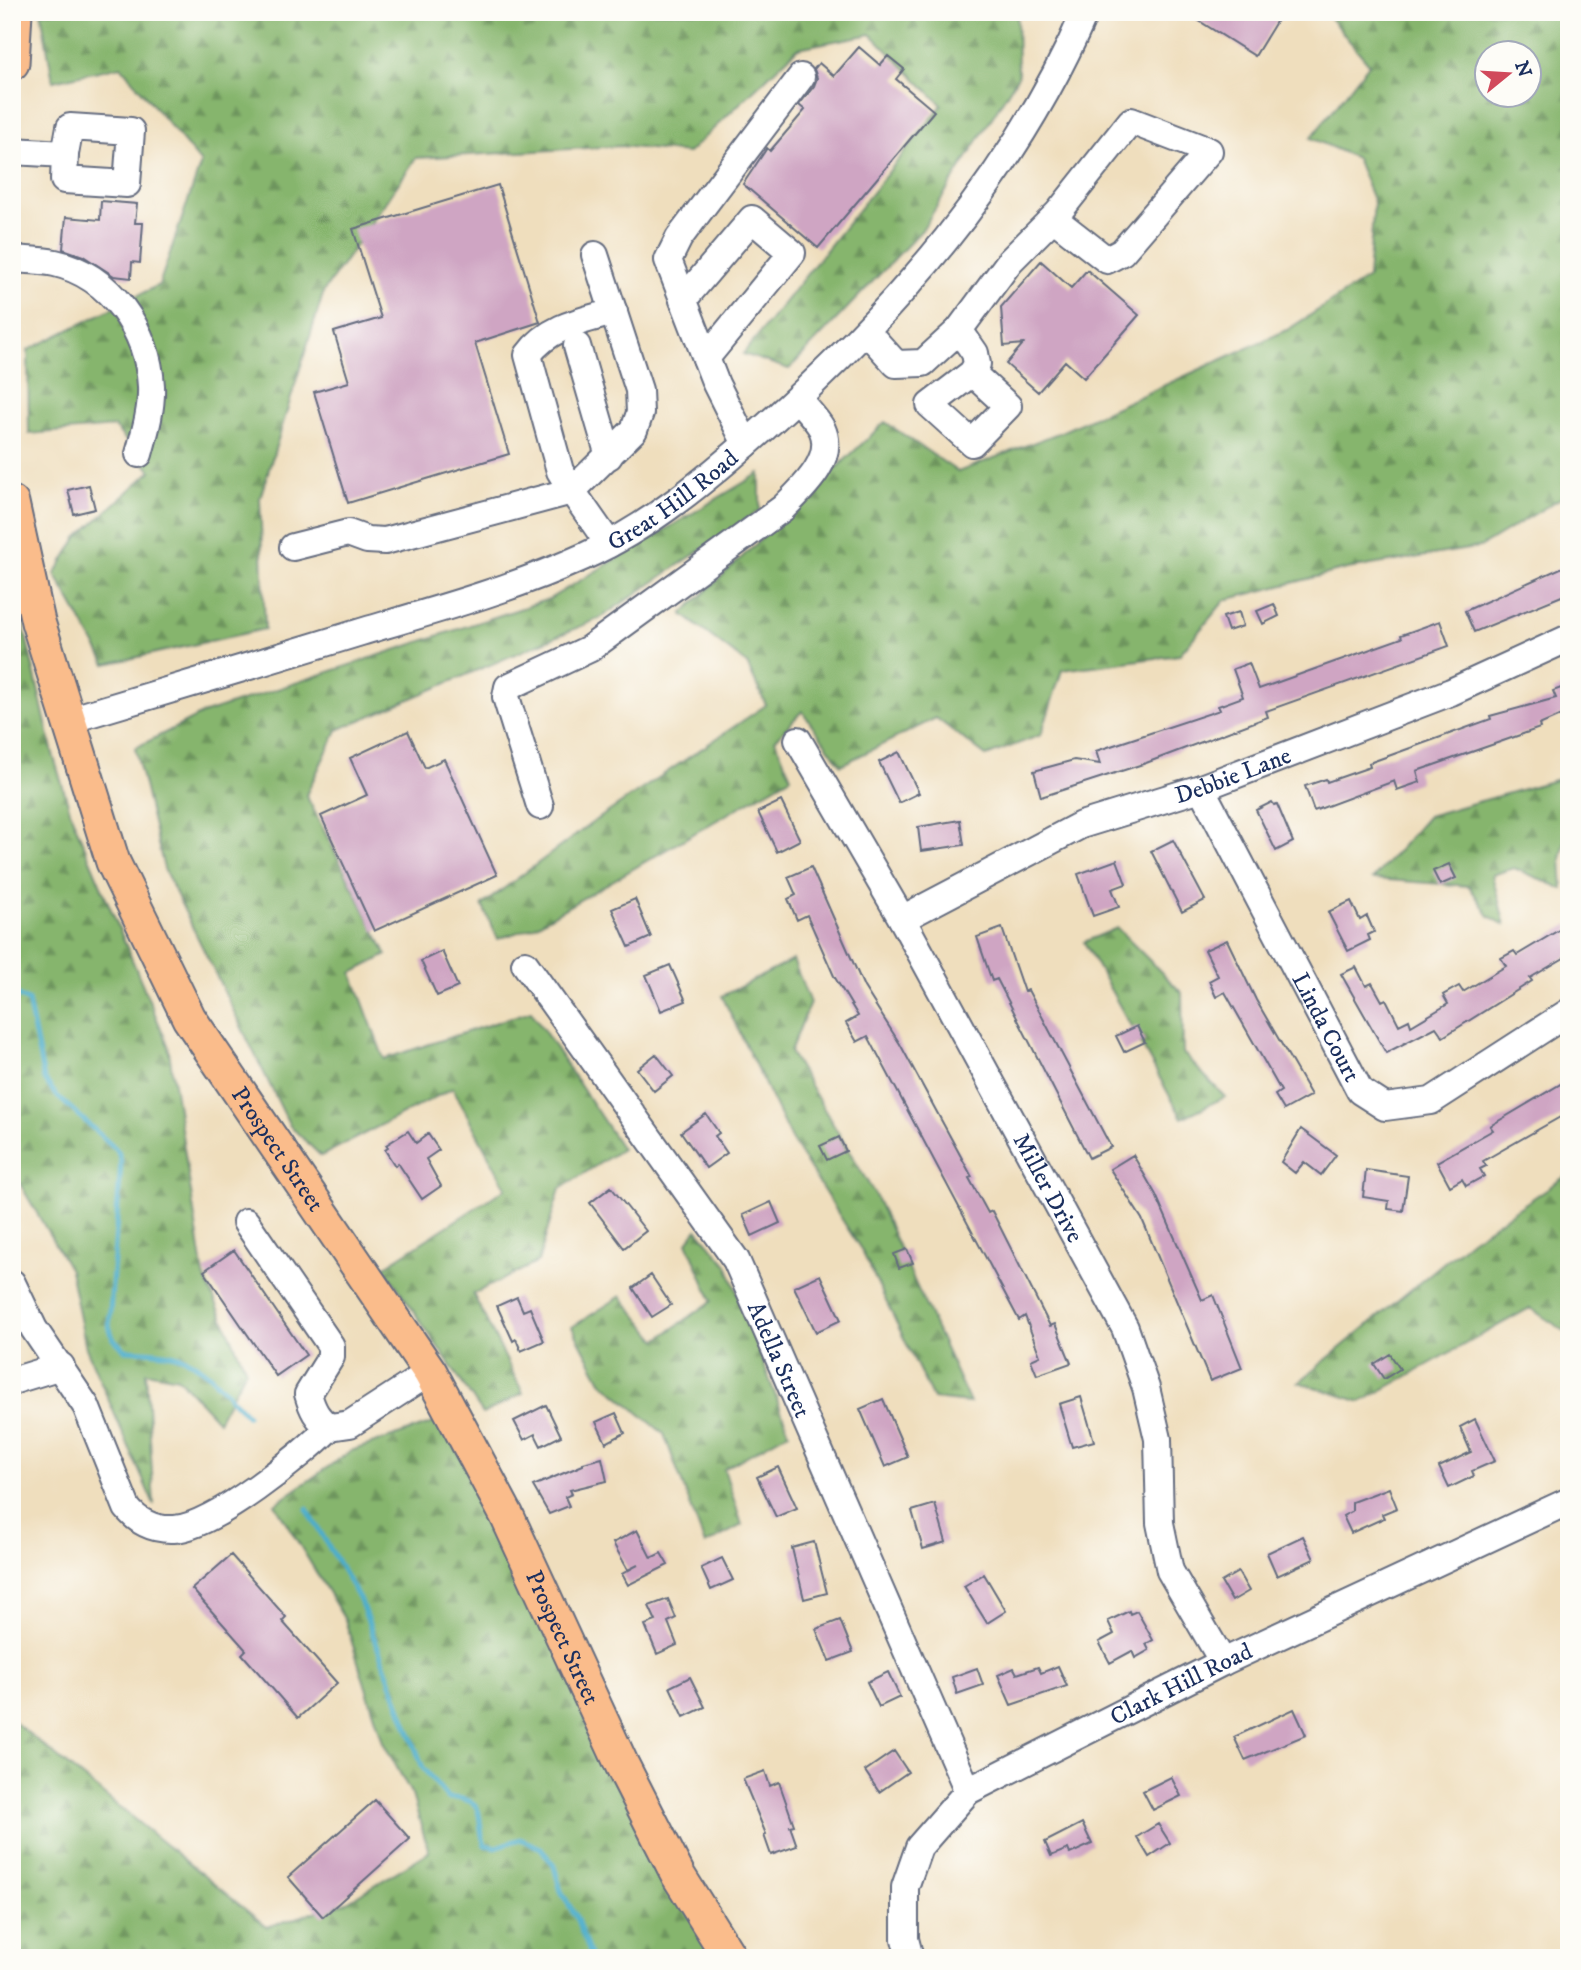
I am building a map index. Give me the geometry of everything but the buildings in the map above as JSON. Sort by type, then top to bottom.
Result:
[{"type":"main road","points":[[12,63],[15,12]]},
{"type":"main road","name":"Prospect Street","points":[[12,503],[38,622],[113,862],[189,1018],[430,1372],[507,1516],[622,1765],[678,1875],[730,1958]]},
{"type":"street","name":"Great Hill Road","points":[[69,720],[467,601],[559,567],[640,527],[746,444],[797,399],[866,331],[936,254],[1040,103],[1085,12]]},
{"type":"street","points":[[746,444],[706,358],[668,260],[679,238],[801,77]]},
{"type":"street","points":[[866,331],[896,364],[923,363],[959,330],[1010,261],[1053,218],[1131,121],[1209,151],[1122,252],[1107,260],[1053,218]]},
{"type":"street","points":[[12,151],[65,154]]},
{"type":"street","points":[[683,300],[752,219],[792,253],[706,358]]},
{"type":"street","points":[[293,547],[348,533],[367,540],[385,541],[572,491],[609,456],[634,430],[640,413],[639,390],[595,255]]},
{"type":"street","points":[[12,259],[54,262],[79,271],[103,286],[124,309],[140,337],[148,362],[151,388],[148,419],[139,454]]},
{"type":"street","points":[[609,544],[560,471],[528,355],[538,341],[555,330],[614,312]]},
{"type":"street","points":[[959,330],[975,353],[977,364],[972,373]]},
{"type":"street","points":[[577,346],[609,456]]},
{"type":"street","points":[[540,806],[506,697],[508,687],[589,649],[783,508],[803,488],[818,467],[825,444],[820,425],[797,399]]},
{"type":"street","name":"Debbie Lane","points":[[902,919],[1082,825],[1201,788],[1451,692],[1569,638]]},
{"type":"street","name":"Miller Drive","points":[[798,740],[902,919],[1125,1328],[1146,1388],[1158,1439],[1160,1523],[1170,1571],[1223,1662]]},
{"type":"street","name":"Linda Court","points":[[1201,788],[1360,1091],[1385,1107],[1431,1101],[1569,1012]]},
{"type":"street","name":"Adella Street","points":[[525,964],[736,1259],[968,1791]]},
{"type":"street","points":[[247,1222],[331,1346],[331,1357],[308,1394],[317,1415],[330,1427]]},
{"type":"street","points":[[12,1283],[34,1329],[86,1406],[127,1508],[138,1521],[151,1526],[175,1529],[203,1522],[305,1453],[330,1427],[350,1424],[430,1372]]},
{"type":"street","points":[[12,1381],[37,1376],[61,1366]]},
{"type":"street","name":"Clark Hill Road","points":[[911,1958],[905,1939],[905,1887],[919,1847],[968,1791],[1223,1662],[1569,1501]]},
{"type":"green space","points":[[41,12],[1017,12],[1018,76],[922,230],[789,369],[743,354],[942,105],[871,34],[798,48],[688,153],[621,146],[416,158],[324,291],[260,498],[265,629],[106,664],[55,574],[77,538],[151,471],[115,427],[29,434],[28,350],[159,285],[201,163],[121,66],[53,81]]},
{"type":"green space","points":[[1325,12],[1569,12],[1569,493],[1480,547],[1347,569],[1225,600],[1179,655],[1062,670],[1041,735],[986,756],[936,718],[841,765],[802,711],[775,740],[791,777],[533,927],[498,939],[482,905],[589,825],[766,705],[747,664],[682,614],[885,422],[958,472],[1061,432],[1287,330],[1368,278],[1374,202],[1356,158],[1311,138],[1369,64]]},
{"type":"green space","points":[[760,473],[760,510],[600,618],[337,730],[306,795],[387,955],[352,973],[384,1059],[531,1011],[622,1149],[560,1189],[538,1262],[473,1294],[523,1393],[483,1414],[384,1267],[506,1188],[453,1088],[321,1156],[290,1126],[164,869],[135,748],[202,714],[549,599]]},
{"type":"green space","points":[[12,576],[53,754],[72,817],[168,1045],[204,1276],[246,1370],[218,1421],[178,1378],[146,1372],[154,1505],[86,1348],[70,1270],[12,1170]]},
{"type":"green space","points":[[1569,776],[1569,822],[1561,859],[1563,889],[1514,868],[1492,875],[1505,925],[1489,916],[1469,886],[1373,879],[1428,816]]},
{"type":"green space","points":[[1117,928],[1182,993],[1183,1053],[1225,1097],[1182,1118],[1084,942]]},
{"type":"green space","points":[[793,960],[810,1003],[790,1052],[874,1193],[970,1403],[933,1399],[862,1251],[791,1139],[722,996]]},
{"type":"green space","points":[[1569,1174],[1569,1334],[1530,1308],[1361,1402],[1299,1382],[1471,1240]]},
{"type":"green space","points":[[697,1229],[727,1265],[789,1432],[724,1469],[742,1525],[705,1545],[664,1434],[601,1381],[572,1327],[621,1296],[657,1340],[712,1301],[687,1242]]},
{"type":"green space","points":[[442,1420],[712,1958],[12,1958],[12,1720],[267,1927],[347,1902],[429,1852],[412,1795],[383,1742],[345,1620],[275,1504],[351,1451]]},
{"type":"waterway","points":[[12,993],[28,1001],[44,1079],[56,1095],[118,1151],[121,1162],[109,1326],[113,1338],[125,1350],[150,1351],[186,1359],[214,1380],[247,1415]]},
{"type":"waterway","points":[[307,1509],[360,1600],[423,1768],[448,1798],[470,1801],[476,1806],[485,1845],[496,1847],[520,1839],[541,1848],[554,1866],[561,1891],[576,1917],[591,1958]]}]
